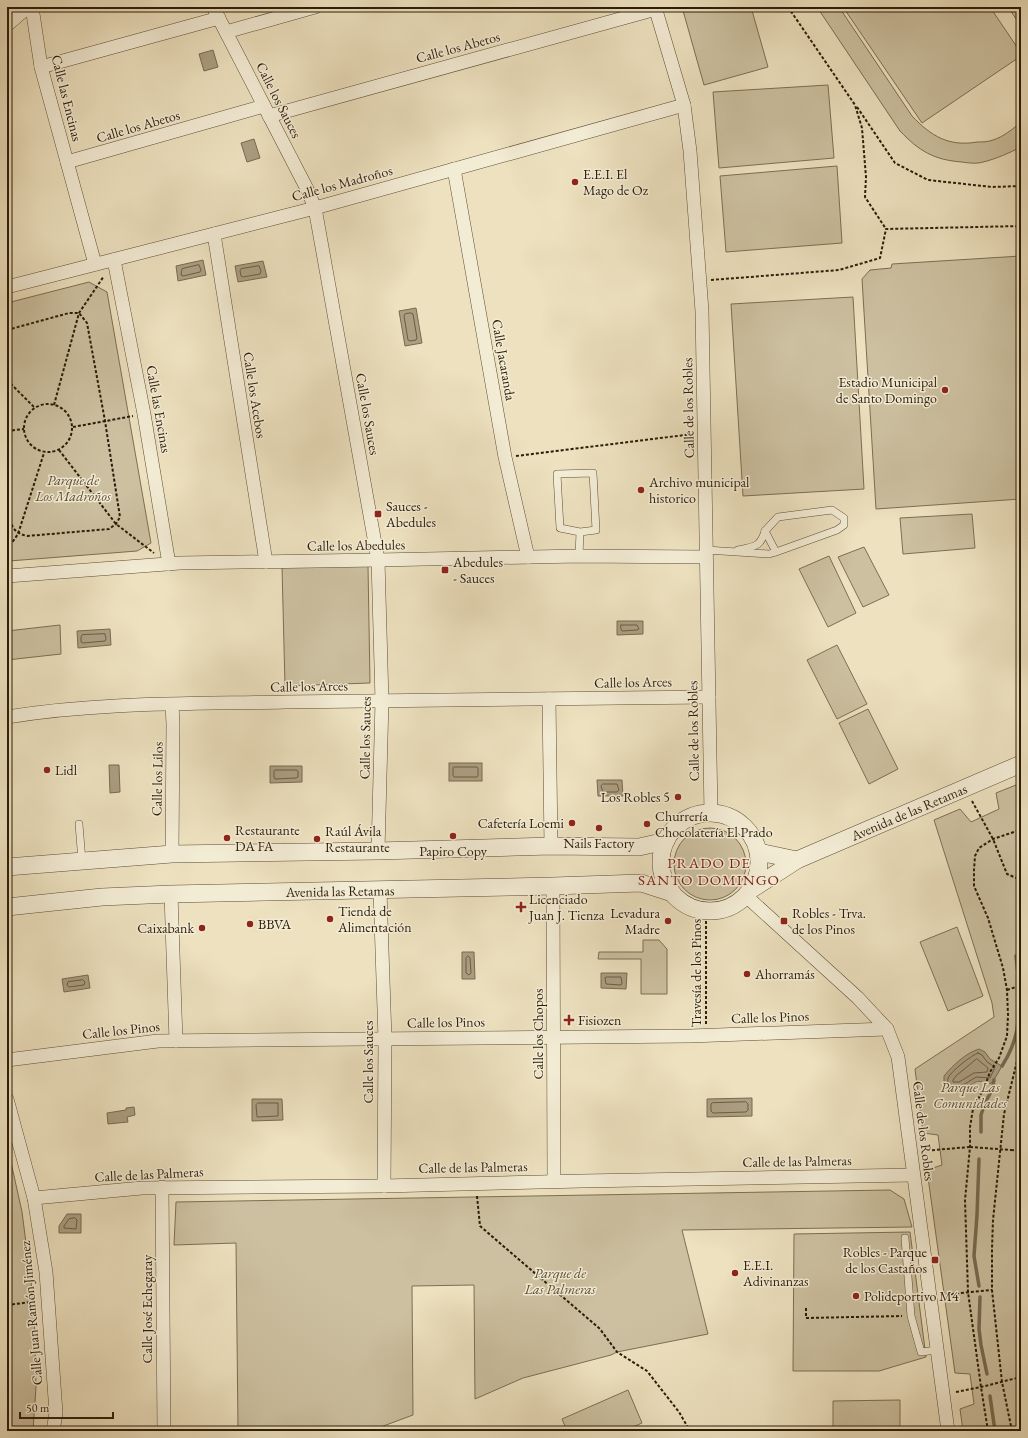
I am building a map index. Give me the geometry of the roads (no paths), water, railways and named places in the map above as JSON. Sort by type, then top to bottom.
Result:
[{"type":"street","points":[[7,25],[28,7]]},
{"type":"street","name":"Calle las Encinas","points":[[32,7],[41,67],[95,264]]},
{"type":"street","points":[[226,32],[315,7]]},
{"type":"street","name":"Calle de los Robles","points":[[656,8],[684,105],[690,151],[700,268],[711,813]]},
{"type":"street","name":"Calle los Abetos","points":[[67,162],[267,111],[656,8]]},
{"type":"street","points":[[41,67],[216,13]]},
{"type":"street","name":"Calle los Sauces","points":[[216,13],[307,189],[315,208],[378,560],[382,701],[378,851]]},
{"type":"street","name":"Calle los Madroños","points":[[7,287],[315,208],[684,105]]},
{"type":"street","name":"Calle Jacaranda","points":[[454,169],[505,457],[528,557]]},
{"type":"street","name":"Calle los Acebos","points":[[214,234],[266,562]]},
{"type":"street","name":"Calle las Encinas","points":[[114,260],[144,414],[169,564]]},
{"type":"street","name":"Calle los Abedules","points":[[7,576],[169,564],[706,554]]},
{"type":"street","name":"Calle los Arces","points":[[7,717],[36,712],[172,704],[709,697]]},
{"type":"street","points":[[550,699],[551,846]]},
{"type":"street","name":"Calle los Lilos","points":[[172,704],[172,854]]},
{"type":"street","name":"Avenida de las Retamas","points":[[749,892],[797,860],[1021,764]]},
{"type":"street","points":[[711,813],[727,815],[742,824],[753,836],[759,852],[760,864],[758,877],[749,892],[735,905],[721,910],[706,912],[683,904],[672,893],[665,881],[661,868],[662,854],[666,841],[673,829],[684,820],[697,814],[711,813]]},
{"type":"street","points":[[7,867],[172,854],[378,851],[551,846],[640,847],[666,841]]},
{"type":"street","points":[[759,852],[797,860]]},
{"type":"street","name":"Avenida las Retamas","points":[[7,907],[102,897],[171,894],[641,883],[672,893]]},
{"type":"street","name":"Calle los Chopos","points":[[553,886],[554,1181]]},
{"type":"street","name":"Calle los Sauces","points":[[380,890],[385,1039],[384,1186]]},
{"type":"street","name":"Calle de los Robles","points":[[749,892],[858,998],[887,1029],[898,1057],[948,1431]]},
{"type":"street","points":[[171,894],[176,1041]]},
{"type":"street","name":"Calle los Pinos","points":[[7,1060],[158,1041],[706,1035],[887,1029]]},
{"type":"street","name":"Calle Juan Ramón Jiménez","points":[[7,1099],[34,1198],[46,1272],[56,1414],[54,1431]]},
{"type":"street","name":"Calle de las Palmeras","points":[[34,1198],[162,1187],[384,1186],[554,1181],[913,1175]]},
{"type":"street","name":"Calle José Echegaray","points":[[162,1187],[164,1431]]},
{"type":"lane","points":[[593,473],[596,530],[580,532],[560,528],[557,474],[593,473]]},
{"type":"lane","points":[[706,554],[731,552],[769,554],[837,530],[844,525],[844,518],[832,510],[778,517],[765,531],[762,541],[754,546],[731,552]]},
{"type":"lane","points":[[765,531],[776,552]]},
{"type":"lane","points":[[579,556],[580,532]]},
{"type":"lane","points":[[79,824],[82,862]]},
{"type":"lane","points":[[905,1238],[911,1316],[921,1352],[937,1350]]},
{"type":"water","points":[[213,50],[218,67],[204,71],[199,54]]},
{"type":"water","points":[[254,139],[260,158],[247,162],[241,143]]},
{"type":"water","points":[[203,260],[206,275],[178,281],[176,266]]},
{"type":"water","points":[[263,261],[267,277],[238,282],[235,266]]},
{"type":"water","points":[[416,308],[422,343],[405,346],[399,311]]},
{"type":"water","points":[[617,621],[643,621],[643,634],[617,635]]},
{"type":"water","points":[[110,629],[111,645],[78,648],[77,631]]},
{"type":"water","points":[[449,763],[482,763],[482,781],[449,781]]},
{"type":"water","points":[[109,765],[119,765],[120,792],[110,793]]},
{"type":"water","points":[[270,766],[302,766],[302,782],[270,783]]},
{"type":"water","points":[[597,780],[622,780],[623,796],[598,796]]},
{"type":"water","points":[[462,952],[474,952],[475,979],[462,979]]},
{"type":"water","points":[[601,973],[627,973],[626,989],[601,988]]},
{"type":"water","points":[[88,975],[90,988],[64,992],[62,979]]},
{"type":"water","points":[[979,1049],[985,1052],[990,1059],[1002,1066],[994,1080],[990,1084],[981,1081],[975,1082],[960,1091],[949,1091],[944,1085],[944,1076],[969,1053]]},
{"type":"water","points":[[752,1098],[752,1116],[707,1117],[707,1099]]},
{"type":"water","points":[[252,1099],[282,1099],[283,1120],[252,1121]]},
{"type":"water","points":[[134,1107],[135,1115],[127,1117],[128,1122],[108,1124],[107,1113]]},
{"type":"water","points":[[67,1214],[81,1214],[81,1233],[59,1233],[59,1226]]},
{"type":"waterway","points":[[1016,956],[1019,982]]},
{"type":"waterway","points":[[1002,1066],[1015,1039],[1019,1012],[1019,991]]},
{"type":"waterway","points":[[981,1132],[981,1115],[992,1090],[994,1080]]},
{"type":"waterway","points":[[979,1159],[974,1256],[979,1286]]},
{"type":"waterway","points":[[980,1297],[979,1329],[987,1374]]},
{"type":"waterway","points":[[990,1396],[995,1431]]},
{"type":"place","name":"E.E.I. El Mago de Oz","points":[[575,182]]},
{"type":"place","name":"Estadio Municipal de Santo Domingo","points":[[945,390]]},
{"type":"place","name":"Archivo municipal historico","points":[[641,490]]},
{"type":"place","name":"Sauces - Abedules","points":[[378,514]]},
{"type":"place","name":"Abedules - Sauces","points":[[445,570]]},
{"type":"place","name":"Lidl","points":[[47,770]]},
{"type":"place","name":"Los Robles 5","points":[[678,797]]},
{"type":"place","name":"Cafetería Loemi","points":[[572,823]]},
{"type":"place","name":"Churrería Chocolatería El Prado","points":[[647,824]]},
{"type":"place","name":"Nails Factory","points":[[599,828]]},
{"type":"place","name":"Papiro Copy","points":[[453,836]]},
{"type":"place","name":"Restaurante DA FA","points":[[227,838]]},
{"type":"place","name":"Raúl Ávila Restaurante","points":[[317,839]]},
{"type":"place","name":"Licenciado Juan J. Tienza","points":[[521,907]]},
{"type":"place","name":"Tienda de Alimentación","points":[[330,919]]},
{"type":"place","name":"Levadura Madre","points":[[668,921]]},
{"type":"place","name":"Robles - Trva. de los Pinos","points":[[784,921]]},
{"type":"place","name":"BBVA","points":[[250,924]]},
{"type":"place","name":"Caixabank","points":[[202,928]]},
{"type":"place","name":"Ahorramás","points":[[747,974]]},
{"type":"place","name":"Fisiozen","points":[[569,1020]]},
{"type":"place","name":"Robles - Parque de los Castaños","points":[[935,1260]]},
{"type":"place","name":"E.E.I. Adivinanzas","points":[[735,1273]]},
{"type":"place","name":"Polideportivo M4","points":[[856,1296]]},
{"type":"district","name":"PRADO DE SANTO DOMINGO","points":[[709,872]]},
{"type":"park label","name":"Parque de Los Madroños","points":[[73,488]]},
{"type":"park label","name":"Parque Las Comunidades","points":[[970,1096]]},
{"type":"park label","name":"Parque de Las Palmeras","points":[[560,1282]]}]
